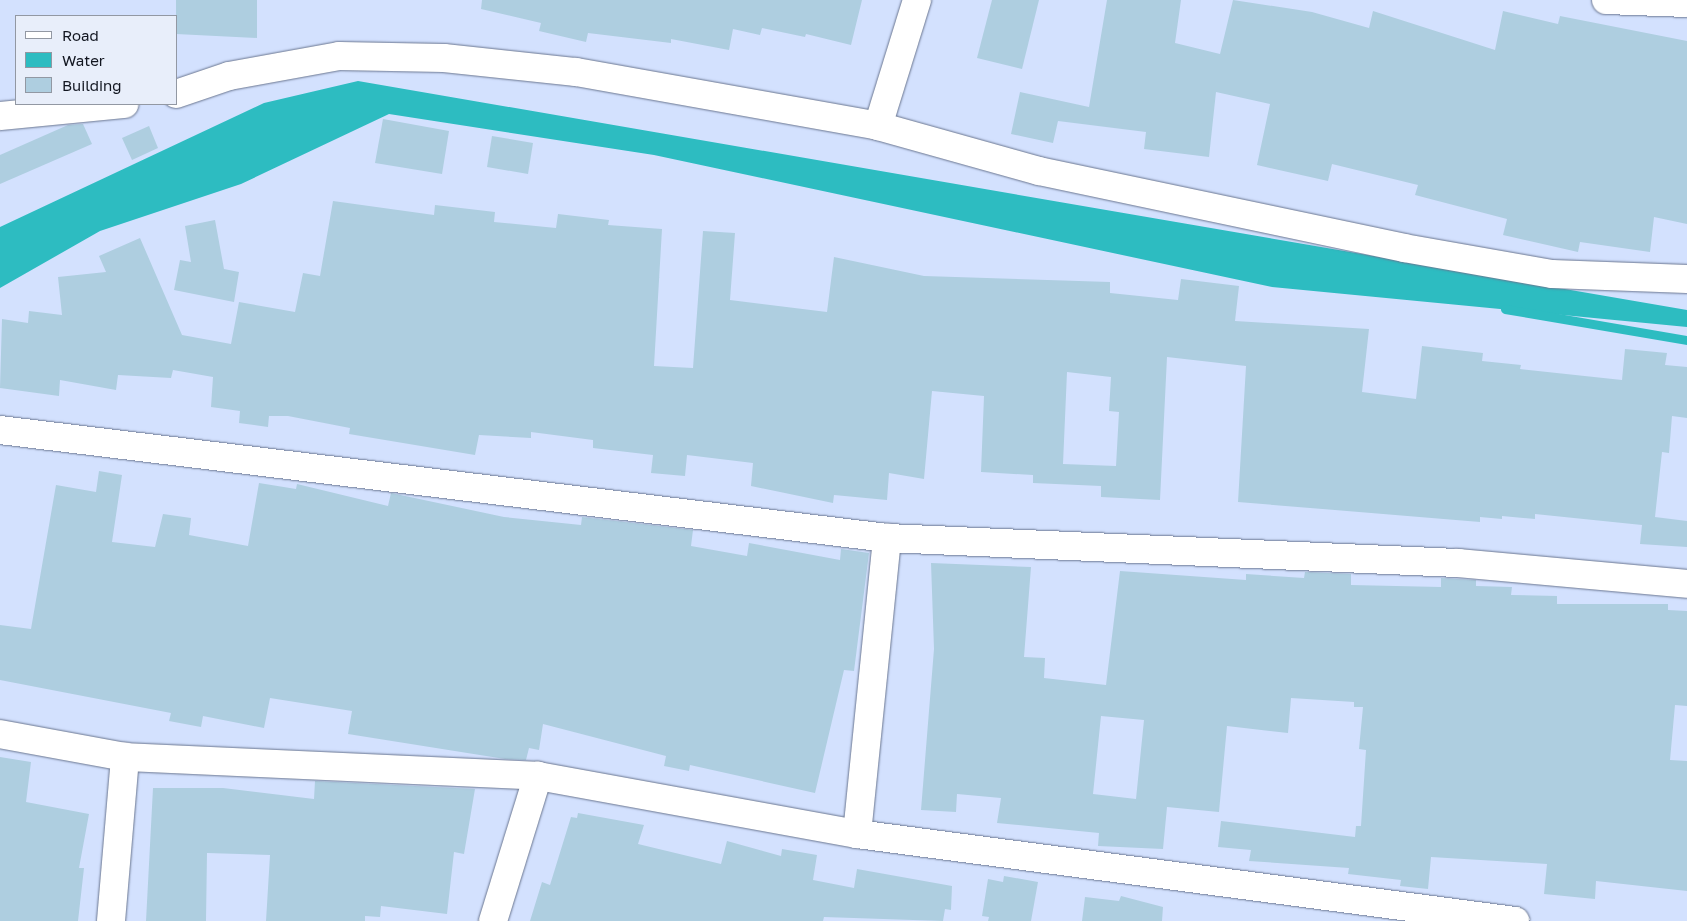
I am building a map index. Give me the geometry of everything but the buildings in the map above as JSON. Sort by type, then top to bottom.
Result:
[{"type":"street","points":[[878,126],[917,0]]},
{"type":"street","points":[[1606,0],[1687,3]]},
{"type":"street","points":[[178,93],[229,76],[296,63],[381,54],[576,72],[878,126],[1040,171],[1404,248],[1552,274],[1687,279]]},
{"type":"street","points":[[0,116],[114,105]]},
{"type":"street","points":[[0,430],[887,538],[1458,563],[1687,584]]},
{"type":"street","points":[[857,834],[887,538]]},
{"type":"street","points":[[0,734],[125,757],[538,776],[857,834],[1515,921]]},
{"type":"street","points":[[111,921],[125,757]]},
{"type":"street","points":[[493,921],[538,776]]},
{"type":"water","points":[[358,81],[1687,310],[1687,327],[1272,287],[654,155],[389,114],[241,184],[100,231],[0,288],[0,227],[264,103]]},
{"type":"waterway","points":[[1505,309],[1687,340]]}]
